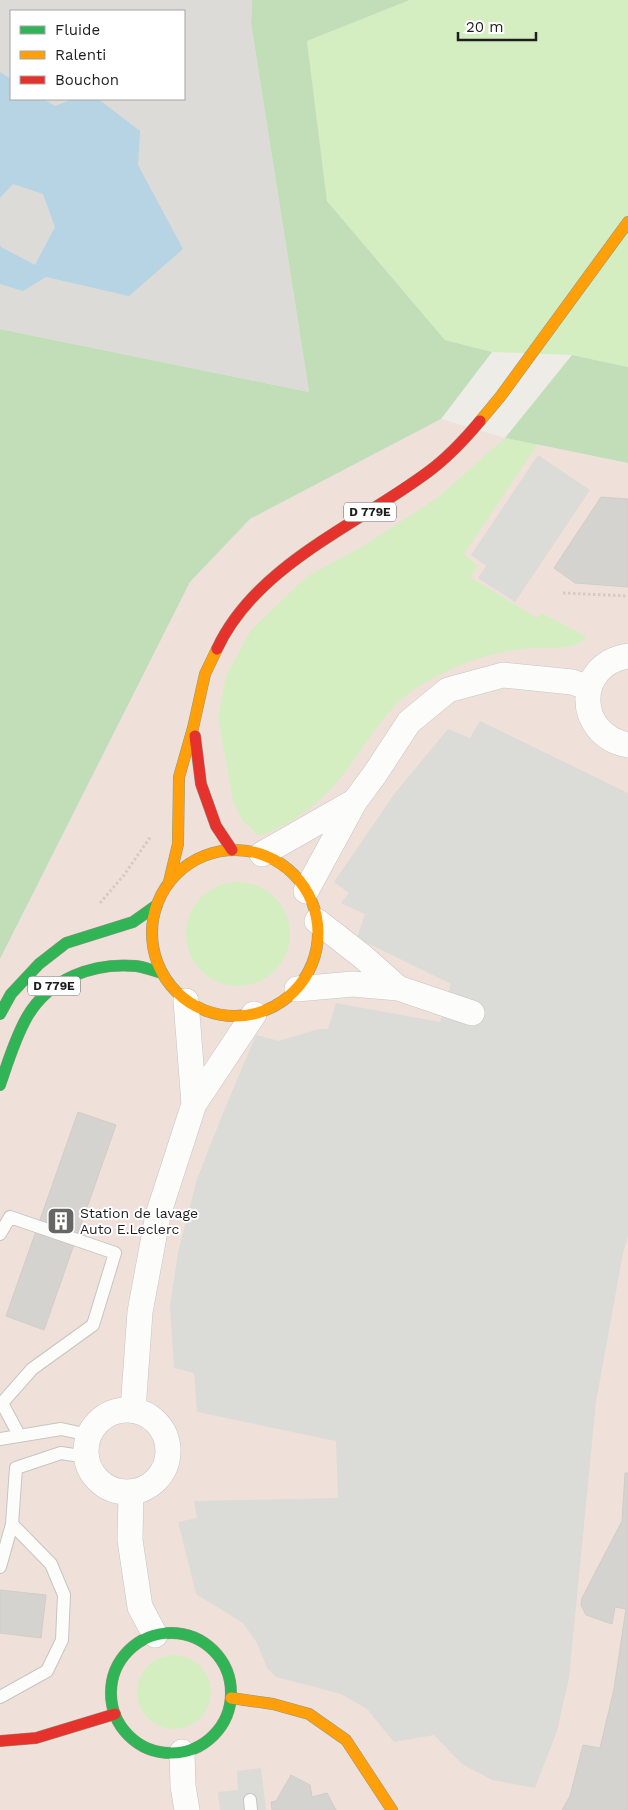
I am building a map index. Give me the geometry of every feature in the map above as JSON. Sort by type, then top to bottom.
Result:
[{"type":"main road","name":"D 779E","points":[[169,882],[178,844],[179,776],[193,728],[205,674],[225,631],[250,598],[290,563],[382,504],[430,470],[469,434],[500,397],[628,222]]},
{"type":"main road","name":"D 779E","points":[[193,728],[201,784],[216,826],[232,850]]},
{"type":"main road","points":[[232,850],[262,854],[287,868],[306,891],[313,905],[317,921],[317,946],[310,969],[297,989],[277,1005],[254,1014],[230,1016],[207,1012],[186,1000],[173,988],[162,973],[152,940],[157,905],[169,882],[187,865],[208,854],[232,850]]},
{"type":"main road","name":"D 779E","points":[[0,1014],[11,994],[39,964],[66,943],[133,922],[157,905]]},
{"type":"main road","name":"D 779E","points":[[0,1085],[18,1035],[34,1008],[54,986],[91,968],[138,966],[162,973]]},
{"type":"main road","points":[[174,1633],[193,1637],[209,1647],[222,1661],[229,1679],[231,1698],[227,1717],[216,1734],[201,1746],[182,1752],[162,1752],[142,1746],[126,1732],[115,1714],[111,1695],[114,1675],[123,1658],[137,1644],[155,1635],[174,1633]]},
{"type":"main road","points":[[231,1698],[273,1704],[309,1714],[346,1740],[392,1810]]},
{"type":"main road","points":[[0,1741],[36,1738],[115,1714]]},
{"type":"street","points":[[628,656],[607,664],[596,674],[589,688],[587,700],[589,713],[594,725],[602,734],[613,741],[628,746]]},
{"type":"street","points":[[306,891],[354,801],[375,774],[409,722],[448,690],[503,675],[572,682],[589,688]]},
{"type":"street","points":[[262,854],[354,801]]},
{"type":"street","points":[[317,921],[362,956],[398,988]]},
{"type":"street","points":[[297,989],[353,984],[398,988],[472,1013]]},
{"type":"street","points":[[186,1000],[194,1104]]},
{"type":"street","points":[[133,1410],[140,1312],[158,1215],[194,1104],[254,1014]]},
{"type":"street","points":[[119,1410],[133,1410],[145,1413],[155,1420],[163,1430],[168,1441],[169,1454],[160,1476],[152,1484],[131,1492],[113,1488],[98,1479],[90,1468],[88,1446],[96,1424],[106,1415],[119,1410]]},
{"type":"street","points":[[131,1492],[130,1540],[140,1607],[155,1635]]},
{"type":"street","points":[[182,1752],[183,1786],[187,1810]]},
{"type":"lane","points":[[0,1234],[10,1216],[115,1254],[94,1325],[32,1368],[2,1403],[19,1435]]},
{"type":"lane","points":[[0,1439],[61,1429],[88,1446]]},
{"type":"lane","points":[[0,1567],[12,1524],[16,1468],[88,1446]]},
{"type":"lane","points":[[0,1697],[46,1671],[62,1640],[64,1595],[51,1564],[12,1524]]},
{"type":"path","points":[[563,593],[628,596]]},
{"type":"path","points":[[96,908],[124,875],[153,833]]},
{"type":"shaded area","points":[[0,0],[252,0],[251,23],[309,392],[0,329]]},
{"type":"shaded area","points":[[441,419],[505,438],[628,463],[628,1810],[0,1810],[0,959],[190,582],[250,519]]},
{"type":"shaded area","points":[[538,455],[590,490],[515,602],[478,578],[486,566],[471,555]]},
{"type":"shaded area","points":[[480,721],[628,793],[628,1236],[623,1253],[596,1402],[569,1678],[557,1731],[535,1788],[492,1780],[462,1764],[434,1735],[394,1742],[367,1709],[341,1694],[276,1677],[267,1668],[257,1643],[243,1623],[196,1594],[178,1522],[197,1518],[194,1501],[338,1498],[336,1441],[197,1412],[194,1373],[174,1368],[170,1306],[178,1253],[197,1179],[256,1035],[279,1041],[319,1029],[328,1029],[336,1003],[440,1022],[451,984],[357,938],[365,914],[341,903],[349,893],[334,882],[395,793],[448,729],[470,738]]},
{"type":"shaded area","points":[[261,1768],[266,1810],[220,1810],[218,1792],[238,1790],[237,1771]]},
{"type":"green space","points":[[252,0],[410,0],[307,41],[327,201],[445,340],[492,352],[441,419],[250,519],[190,582],[0,959],[0,329],[309,392],[251,23]]},
{"type":"green space","points":[[410,0],[628,0],[628,367],[572,355],[492,352],[445,340],[327,201],[307,41]]},
{"type":"green space","points":[[572,355],[628,367],[628,463],[505,438]]},
{"type":"green space","points":[[505,438],[538,444],[464,554],[478,566],[470,577],[537,618],[542,613],[587,637],[570,646],[523,649],[494,654],[466,663],[426,682],[397,704],[373,732],[341,777],[321,799],[296,818],[259,836],[242,820],[233,801],[218,718],[226,676],[251,630],[306,577],[365,545],[437,498]]},
{"type":"green space","points":[[238,882],[258,886],[275,897],[286,914],[290,934],[286,954],[275,971],[258,982],[238,986],[218,982],[201,971],[190,954],[186,934],[190,914],[201,897],[218,886]]},
{"type":"green space","points":[[174,1655],[195,1661],[205,1671],[211,1692],[205,1713],[195,1723],[174,1729],[153,1723],[143,1713],[137,1692],[143,1671],[153,1661]]},
{"type":"water","points":[[0,72],[10,78],[10,100],[45,100],[55,106],[70,100],[99,100],[140,131],[138,165],[183,249],[129,296],[46,277],[23,291],[0,284],[0,244],[1,247],[35,265],[55,227],[43,194],[13,184],[0,198]]},
{"type":"building","points":[[601,497],[628,499],[628,587],[575,583],[554,568]]},
{"type":"building","name":"Station de lavage Auto E.Leclerc","points":[[78,1112],[116,1125],[44,1330],[6,1316]]},
{"type":"building","points":[[625,1473],[628,1473],[628,1810],[562,1810],[570,1796],[583,1745],[600,1748],[614,1689],[626,1609],[615,1607],[612,1624],[586,1615],[581,1605],[582,1598],[622,1521]]},
{"type":"building","points":[[0,1590],[46,1595],[41,1638],[0,1633]]},
{"type":"building","points":[[291,1775],[310,1785],[312,1797],[327,1793],[336,1810],[272,1810],[271,1802],[276,1801]]},
{"type":"traffic: fast","points":[[0,1014],[11,994],[39,964],[66,943],[133,922],[157,905]]},
{"type":"traffic: fast","points":[[0,1085],[15,1042],[27,1017],[47,992],[60,983],[88,970],[120,965],[143,967],[162,973]]},
{"type":"traffic: fast","points":[[171,1633],[194,1638],[213,1651],[226,1670],[231,1693],[226,1716],[213,1735],[194,1748],[171,1753],[148,1748],[129,1735],[116,1716],[111,1693],[116,1670],[129,1651],[148,1638],[171,1633]]},
{"type":"traffic: slow","points":[[480,421],[500,397],[628,222]]},
{"type":"traffic: slow","points":[[169,882],[178,844],[179,777],[193,728],[205,674],[217,649]]},
{"type":"traffic: slow","points":[[235,850],[259,854],[274,860],[299,881],[308,894],[314,909],[318,933],[314,957],[308,972],[287,997],[274,1006],[259,1012],[235,1016],[211,1012],[196,1006],[171,985],[162,972],[156,957],[152,933],[156,909],[162,894],[183,869],[196,860],[211,854],[235,850]]},
{"type":"traffic: slow","points":[[231,1698],[273,1704],[309,1714],[346,1740],[392,1810]]},
{"type":"traffic: jam","points":[[217,649],[234,619],[256,593],[282,570],[340,529],[428,472],[456,448],[480,421]]},
{"type":"traffic: jam","points":[[195,736],[201,784],[216,826],[232,850]]},
{"type":"traffic: jam","points":[[0,1741],[36,1738],[115,1714]]},
{"type":"place","name":"Station de lavage Auto E.Leclerc","points":[[61,1221]]}]
